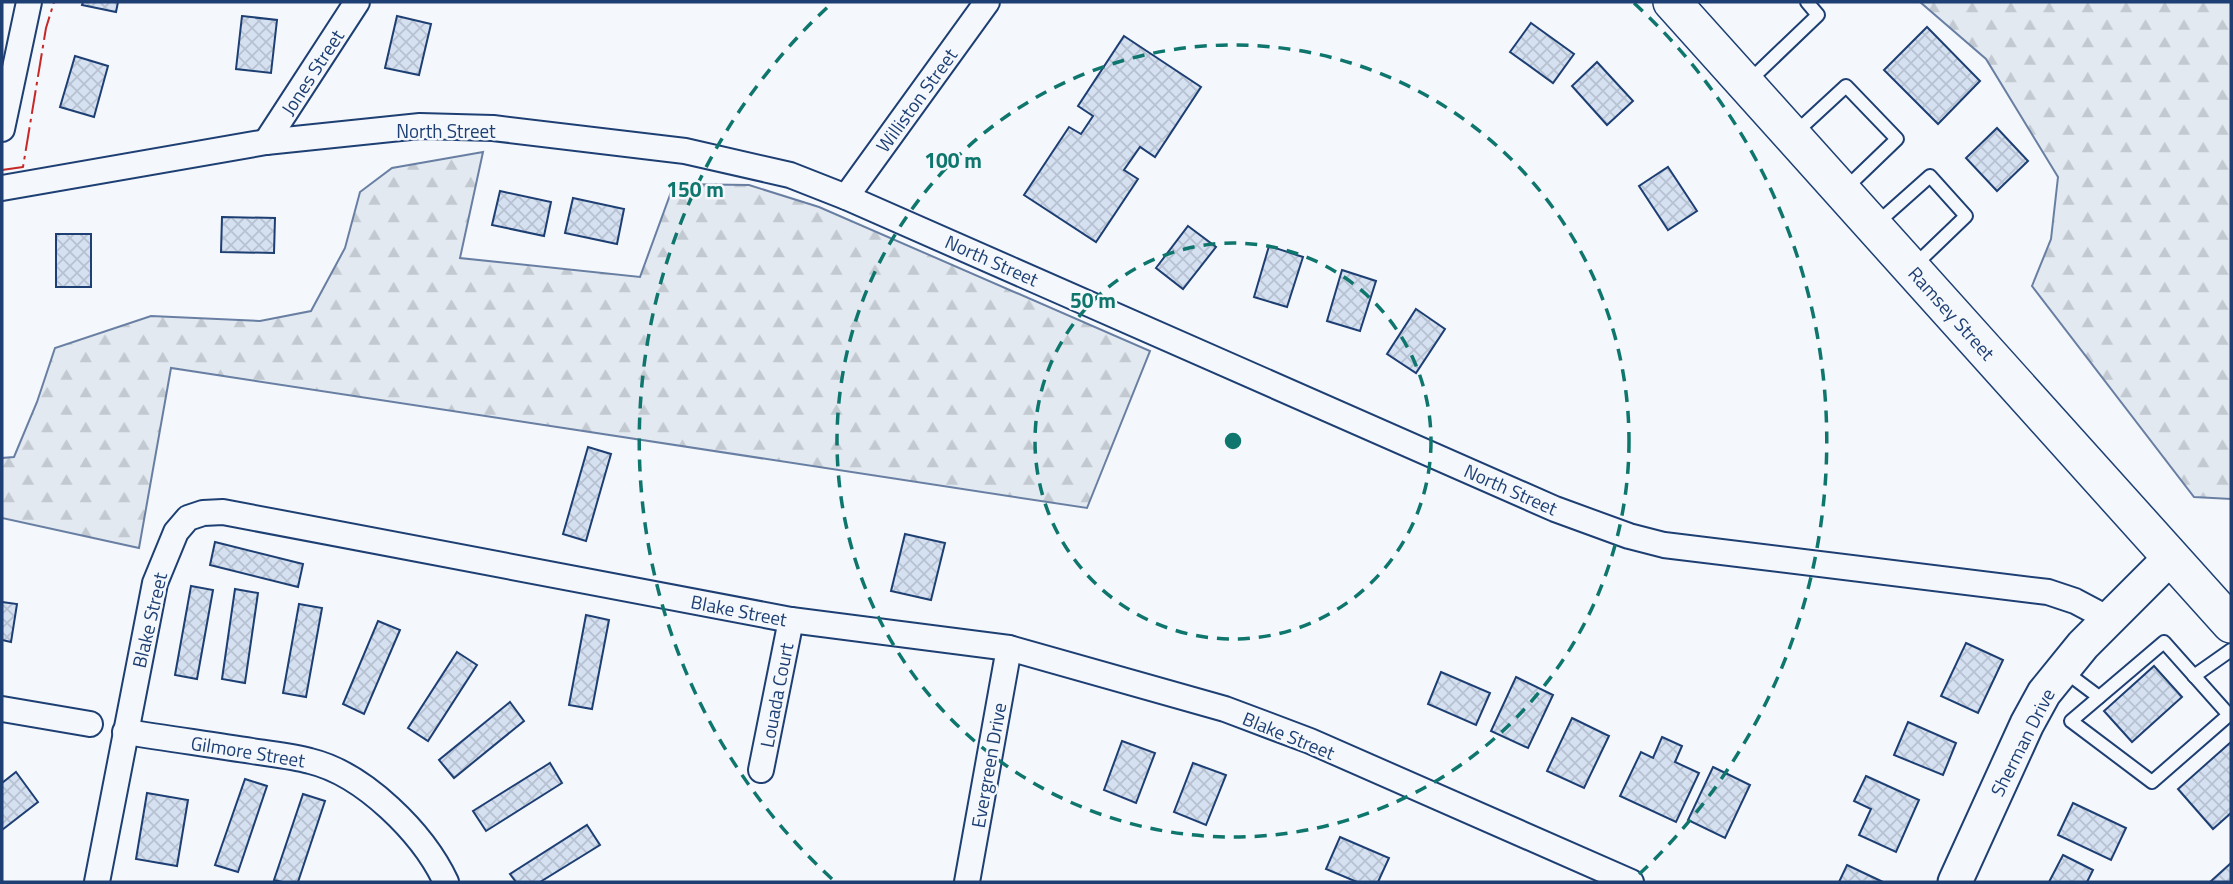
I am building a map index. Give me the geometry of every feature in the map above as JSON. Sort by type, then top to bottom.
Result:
[{"type":"main road","name":"Ramsey Street","points":[[1672,2],[2231,624]]},
{"type":"street","points":[[2,129],[29,2]]},
{"type":"street","name":"Jones Street","points":[[267,142],[357,2]]},
{"type":"street","name":"Williston Street","points":[[846,197],[986,2]]},
{"type":"street","name":"North Street","points":[[2,188],[267,142],[420,126],[493,128],[696,154],[790,175],[846,197],[1555,509],[1629,536],[1664,545],[2048,592],[2075,601],[2109,619]]},
{"type":"street","name":"Blake Street","points":[[97,882],[155,583],[176,532],[188,518],[202,513],[223,512],[791,620],[1009,648],[1225,709],[1285,732],[1631,882]]},
{"type":"street","name":"Sherman Drive","points":[[1955,882],[2027,724],[2044,693],[2062,669],[2171,557]]},
{"type":"street","name":"Louada Court","points":[[761,770],[791,620]]},
{"type":"street","name":"Evergreen Drive","points":[[967,882],[1009,648]]},
{"type":"street","points":[[2,709],[90,724]]},
{"type":"street","name":"Gilmore Street","points":[[125,732],[312,761],[344,775],[398,815],[432,856],[446,882]]},
{"type":"lane","points":[[1746,84],[1818,15],[1807,2]]},
{"type":"lane","points":[[1792,136],[1846,86],[1897,139],[1842,191]]},
{"type":"lane","points":[[1874,226],[1930,176],[1966,216],[1911,268]]},
{"type":"lane","points":[[2164,642],[2230,714],[2152,782],[2070,721],[2099,697],[2164,642]]},
{"type":"lane","points":[[2194,676],[2231,650]]},
{"type":"lane","points":[[2062,669],[2099,697]]},
{"type":"green space","points":[[1920,2],[2231,2],[2231,499],[2194,497],[2032,286],[2051,239],[2058,177],[1986,59]]},
{"type":"green space","points":[[483,152],[460,258],[640,277],[674,184],[749,185],[819,207],[1150,351],[1087,508],[171,368],[139,548],[2,518],[2,458],[14,457],[37,402],[55,348],[151,316],[260,321],[311,311],[345,248],[360,192],[392,168]]},
{"type":"building","points":[[83,2],[118,2],[116,12],[82,5]]},
{"type":"building","points":[[242,16],[277,20],[271,73],[236,69]]},
{"type":"building","points":[[397,16],[431,24],[419,75],[385,68]]},
{"type":"building","points":[[1531,23],[1574,54],[1553,83],[1510,52]]},
{"type":"building","points":[[1927,27],[1980,81],[1938,124],[1884,70]]},
{"type":"building","points":[[1124,36],[1201,87],[1155,157],[1140,147],[1124,170],[1138,179],[1096,242],[1024,195],[1069,127],[1081,134],[1093,116],[1078,106]]},
{"type":"building","points":[[75,56],[108,66],[94,117],[60,107]]},
{"type":"building","points":[[1597,62],[1633,101],[1607,125],[1572,86]]},
{"type":"building","points":[[1997,128],[2028,161],[1997,191],[1966,158]]},
{"type":"building","points":[[1668,167],[1697,211],[1668,230],[1639,186]]},
{"type":"building","points":[[500,191],[551,202],[544,236],[492,225]]},
{"type":"building","points":[[573,198],[624,209],[617,244],[565,233]]},
{"type":"building","points":[[222,217],[275,218],[274,253],[221,252]]},
{"type":"building","points":[[1188,226],[1216,247],[1183,289],[1156,268]]},
{"type":"building","points":[[56,234],[91,234],[91,287],[56,287]]},
{"type":"building","points":[[1269,246],[1303,257],[1287,307],[1254,297]]},
{"type":"building","points":[[1342,270],[1376,281],[1360,331],[1327,321]]},
{"type":"building","points":[[1416,309],[1445,329],[1416,373],[1387,354]]},
{"type":"building","points":[[588,447],[611,454],[586,541],[563,534]]},
{"type":"building","points":[[905,534],[945,543],[931,600],[891,591]]},
{"type":"building","points":[[215,542],[303,564],[298,587],[210,565]]},
{"type":"building","points":[[191,586],[213,590],[197,679],[175,675]]},
{"type":"building","points":[[235,589],[258,593],[245,683],[222,679]]},
{"type":"building","points":[[2,602],[17,604],[11,642],[2,640]]},
{"type":"building","points":[[299,604],[322,608],[306,697],[283,693]]},
{"type":"building","points":[[586,615],[609,620],[592,709],[569,705]]},
{"type":"building","points":[[378,621],[400,630],[364,714],[343,704]]},
{"type":"building","points":[[1966,643],[2003,660],[1978,713],[1941,696]]},
{"type":"building","points":[[457,652],[477,665],[428,741],[408,728]]},
{"type":"building","points":[[2154,666],[2182,697],[2132,742],[2104,711]]},
{"type":"building","points":[[1441,672],[1490,693],[1476,725],[1428,704]]},
{"type":"building","points":[[1516,677],[1553,695],[1528,748],[1491,731]]},
{"type":"building","points":[[510,702],[524,721],[454,778],[439,760]]},
{"type":"building","points":[[1572,718],[1609,736],[1584,788],[1547,771]]},
{"type":"building","points":[[1908,722],[1956,743],[1943,775],[1894,755]]},
{"type":"building","points":[[1662,737],[1682,746],[1675,762],[1699,773],[1676,822],[1620,796],[1641,752],[1653,758]]},
{"type":"building","points":[[1122,741],[1155,753],[1136,803],[1104,790]]},
{"type":"building","points":[[2231,742],[2231,813],[2213,829],[2178,789]]},
{"type":"building","points":[[550,763],[562,783],[486,831],[473,811]]},
{"type":"building","points":[[1193,763],[1226,775],[1206,825],[1174,812]]},
{"type":"building","points":[[1713,767],[1750,785],[1725,838],[1688,820]]},
{"type":"building","points":[[16,772],[38,802],[2,830],[2,783]]},
{"type":"building","points":[[1866,776],[1919,800],[1896,852],[1859,835],[1871,809],[1854,801]]},
{"type":"building","points":[[245,779],[267,786],[238,872],[215,865]]},
{"type":"building","points":[[147,793],[188,800],[177,866],[136,859]]},
{"type":"building","points":[[303,794],[325,801],[298,882],[274,880]]},
{"type":"building","points":[[2073,803],[2126,828],[2111,860],[2058,835]]},
{"type":"building","points":[[587,825],[600,845],[540,882],[516,882],[510,874]]},
{"type":"building","points":[[1340,837],[1389,858],[1378,882],[1357,882],[1326,869]]},
{"type":"building","points":[[2063,855],[2093,870],[2087,882],[2049,882]]},
{"type":"building","points":[[2231,863],[2231,882],[2210,882]]},
{"type":"building","points":[[1847,865],[1883,882],[1839,882]]},
{"type":"power","points":[[2,170],[23,167],[46,28],[54,2]]}]
